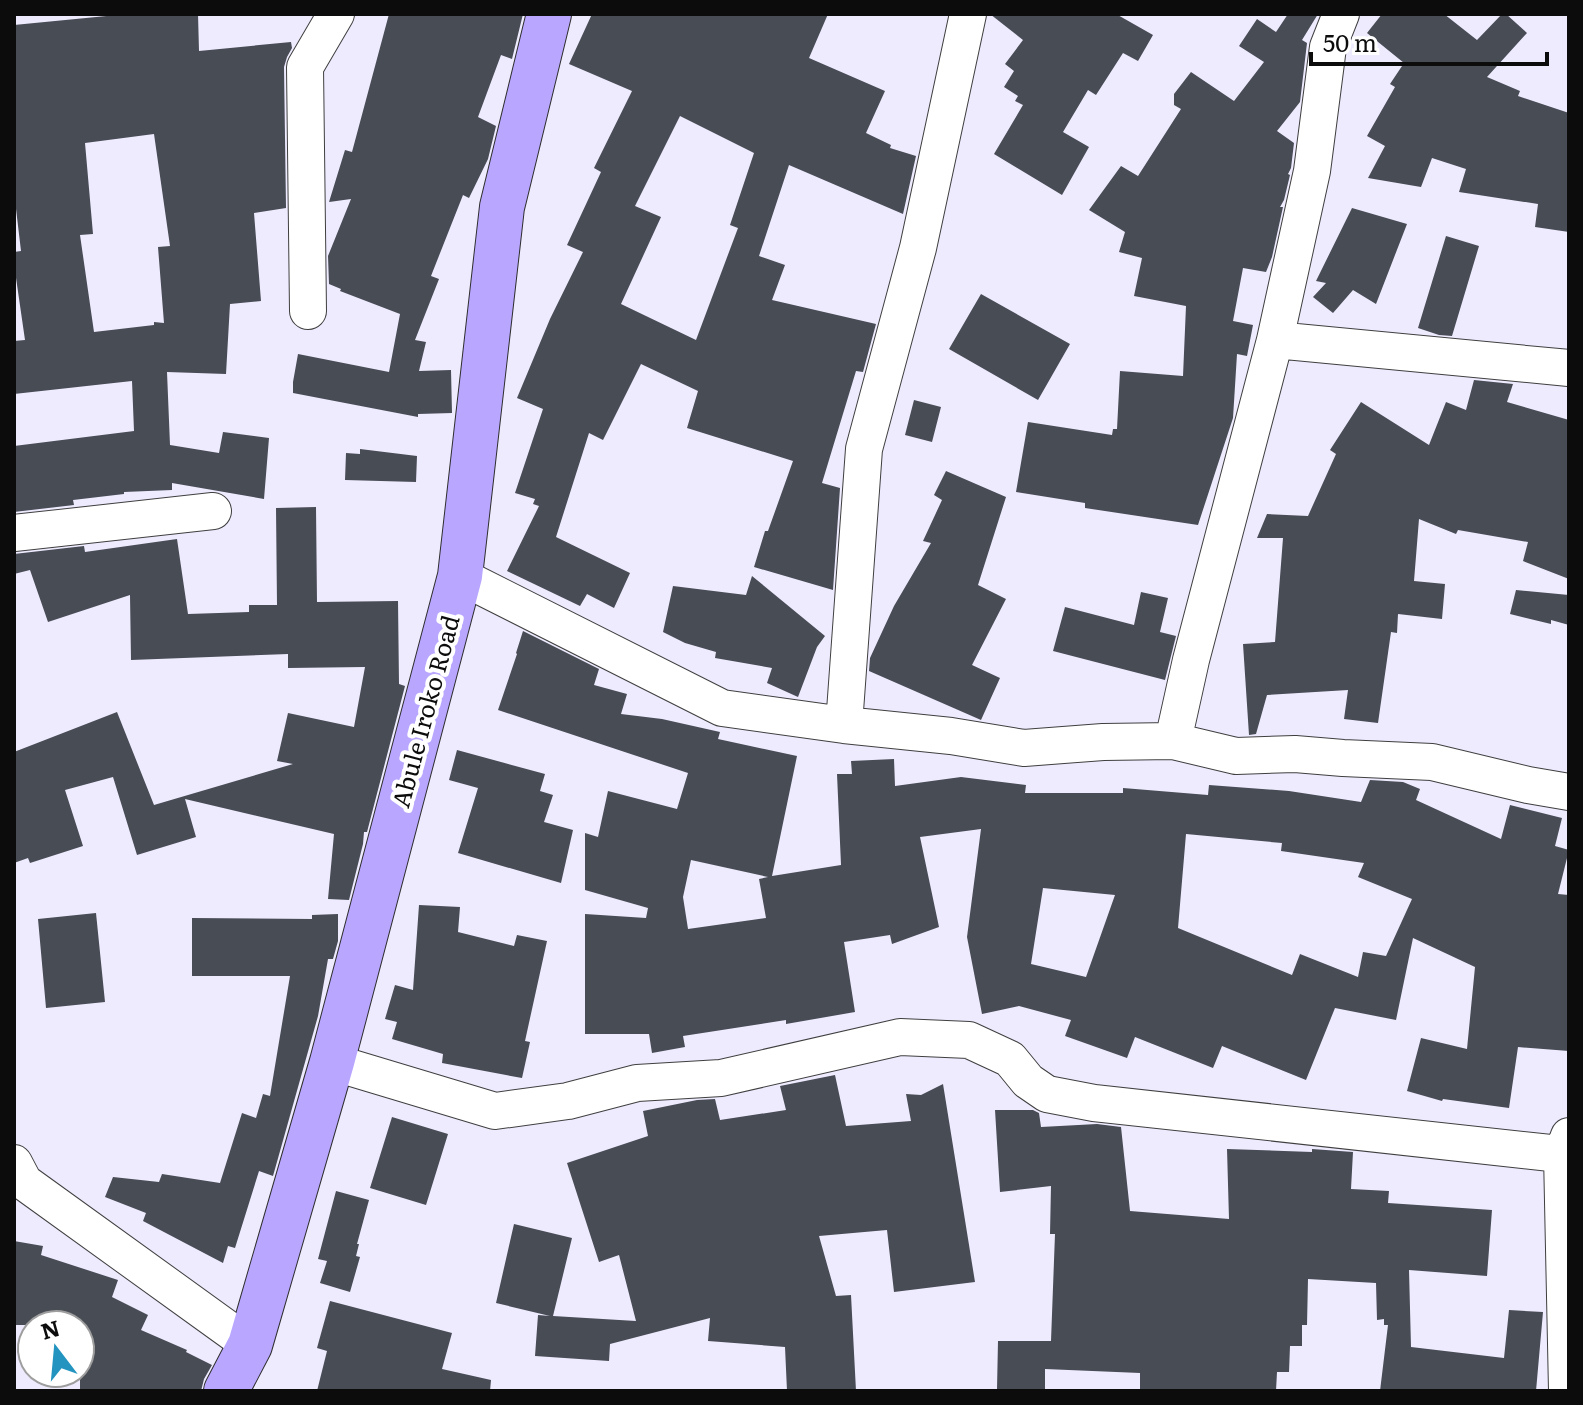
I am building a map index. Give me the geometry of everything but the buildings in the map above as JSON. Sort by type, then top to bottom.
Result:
[{"type":"street","points":[[308,311],[305,67],[336,14]]},
{"type":"street","name":"Abule Iroko Road","points":[[226,1391],[250,1345],[332,1062],[460,576],[502,207],[549,14]]},
{"type":"street","points":[[844,725],[864,449],[918,248],[968,14]]},
{"type":"street","points":[[1173,741],[1191,660],[1275,340],[1312,171],[1328,47],[1341,14]]},
{"type":"street","points":[[1275,340],[1569,368]]},
{"type":"street","points":[[14,533],[213,511]]},
{"type":"street","points":[[460,576],[722,708],[1024,748],[1173,741],[1236,756],[1295,754],[1432,762],[1569,792]]},
{"type":"street","points":[[332,1062],[495,1111],[568,1101],[637,1083],[721,1078],[900,1037],[969,1040],[1010,1059],[1028,1081],[1047,1094],[1094,1103],[1567,1148],[1567,1391]]},
{"type":"street","points":[[14,1163],[24,1182],[250,1345]]}]
